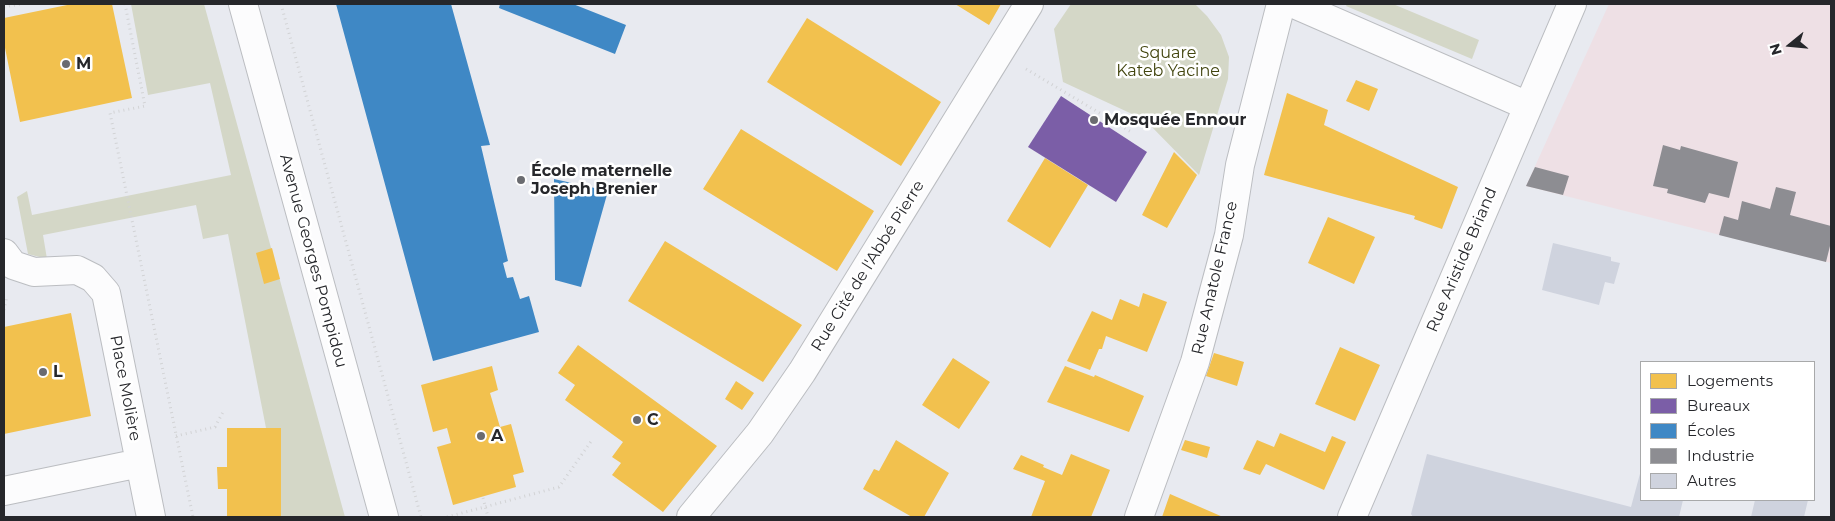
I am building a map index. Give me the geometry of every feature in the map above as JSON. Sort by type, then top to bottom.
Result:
[{"type":"street","name":"Avenue Georges Pompidou","points":[[243,4],[384,517]]},
{"type":"street","name":"Rue Cité de l'Abbé Pierre","points":[[691,517],[760,433],[802,372],[1029,4]]},
{"type":"street","name":"Rue Anatole France","points":[[1139,517],[1198,353],[1229,235],[1240,165],[1281,4]]},
{"type":"street","points":[[1294,4],[1528,106]]},
{"type":"street","name":"Rue Aristide Briand","points":[[1352,517],[1572,4]]},
{"type":"street","name":"Place Molière","points":[[4,253],[13,264],[34,272],[77,270],[94,278],[106,293],[140,463],[4,491]]},
{"type":"street","points":[[140,463],[151,517]]},
{"type":"path","points":[[4,7],[20,4]]},
{"type":"path","points":[[125,4],[145,106],[110,113],[193,517]]},
{"type":"path","points":[[281,4],[421,517]]},
{"type":"path","points":[[999,52],[1133,133]]},
{"type":"path","points":[[176,436],[215,427],[223,412]]},
{"type":"path","points":[[447,517],[559,487],[592,440]]},
{"type":"path","points":[[483,498],[488,517]]},
{"type":"shaded area","points":[[1609,4],[1831,4],[1831,263],[1526,186]]},
{"type":"green space","points":[[131,4],[204,4],[345,517],[281,517],[281,428],[266,428],[228,234],[203,239],[196,205],[43,235],[47,259],[28,254],[17,197],[27,191],[32,215],[231,175],[210,83],[148,95]]},
{"type":"green space","name":"Square Kateb Yacine","points":[[1071,4],[1195,4],[1207,16],[1221,35],[1229,57],[1228,79],[1199,175],[1145,120],[1063,82],[1054,29]]},
{"type":"green space","points":[[1347,4],[1393,4],[1479,40],[1472,59],[1346,6]]},
{"type":"building: Logements","name":"M","points":[[72,4],[112,4],[132,98],[20,122],[4,43],[4,18]]},
{"type":"building: Logements","points":[[955,4],[1001,4],[989,25]]},
{"type":"building: Logements","points":[[807,18],[941,102],[901,166],[767,82]]},
{"type":"building: Logements","points":[[1356,80],[1378,89],[1369,111],[1346,101]]},
{"type":"building: Logements","points":[[1287,93],[1328,110],[1324,125],[1458,187],[1442,229],[1414,219],[1415,216],[1264,175]]},
{"type":"building: Logements","points":[[741,129],[874,211],[837,271],[703,189]]},
{"type":"building: Logements","points":[[1174,152],[1197,175],[1167,228],[1142,215]]},
{"type":"building: Logements","points":[[1045,158],[1088,185],[1050,248],[1007,221]]},
{"type":"building: Logements","points":[[1328,217],[1375,237],[1354,284],[1308,263]]},
{"type":"building: Logements","points":[[665,241],[802,325],[763,382],[628,301]]},
{"type":"building: Logements","points":[[272,248],[280,279],[264,284],[256,253]]},
{"type":"building: Logements","points":[[1143,293],[1167,302],[1147,352],[1106,336],[1102,349],[1099,349],[1090,370],[1067,361],[1092,311],[1112,320],[1120,299],[1139,307]]},
{"type":"building: Logements","name":"L","points":[[71,313],[91,416],[4,434],[4,327]]},
{"type":"building: Logements","name":"C","points":[[578,345],[717,446],[663,512],[612,475],[621,463],[612,457],[623,442],[565,400],[575,385],[558,373]]},
{"type":"building: Logements","points":[[1340,347],[1380,365],[1355,421],[1315,404]]},
{"type":"building: Logements","points":[[1214,353],[1244,362],[1237,386],[1206,376]]},
{"type":"building: Logements","points":[[953,358],[990,382],[959,429],[922,405]]},
{"type":"building: Logements","name":"A","points":[[492,366],[498,390],[490,393],[500,427],[511,424],[524,472],[513,475],[516,487],[453,505],[437,447],[451,443],[447,428],[433,432],[421,385]]},
{"type":"building: Logements","points":[[1065,366],[1094,377],[1095,375],[1144,396],[1129,432],[1047,402]]},
{"type":"building: Logements","points":[[736,381],[754,393],[742,410],[725,399]]},
{"type":"building: Logements","points":[[227,428],[281,428],[281,517],[227,517],[227,489],[218,489],[217,467],[227,467]]},
{"type":"building: Logements","points":[[1280,433],[1325,452],[1332,436],[1346,442],[1324,490],[1266,464],[1260,475],[1243,469],[1257,440],[1274,447]]},
{"type":"building: Logements","points":[[896,440],[949,473],[924,517],[912,517],[863,489],[874,469],[879,471]]},
{"type":"building: Logements","points":[[1185,440],[1210,447],[1207,458],[1181,450]]},
{"type":"building: Logements","points":[[1071,454],[1110,470],[1091,517],[1031,517],[1045,481],[1013,469],[1021,455],[1062,475]]},
{"type":"building: Logements","points":[[1170,494],[1223,517],[1162,517]]},
{"type":"building: Bureaux","points":[[1061,96],[1147,152],[1116,202],[1028,147]]},
{"type":"building: Écoles","points":[[336,4],[451,4],[490,145],[481,146],[508,261],[503,263],[507,278],[513,277],[520,299],[529,296],[539,332],[433,361]]},
{"type":"building: Écoles","points":[[500,4],[573,4],[626,25],[615,54],[499,8]]},
{"type":"building: Écoles","points":[[554,179],[608,191],[581,287],[555,280]]},
{"type":"building: Industrie","points":[[1663,145],[1680,150],[1681,146],[1738,162],[1729,198],[1709,193],[1705,203],[1667,193],[1668,189],[1653,186]]},
{"type":"building: Industrie","points":[[1535,167],[1569,176],[1563,195],[1526,186]]},
{"type":"building: Industrie","points":[[1776,187],[1796,192],[1790,215],[1831,226],[1831,242],[1826,262],[1719,235],[1724,216],[1738,220],[1742,201],[1770,209]]},
{"type":"building: Autres","points":[[1553,243],[1611,257],[1611,261],[1620,263],[1614,284],[1605,282],[1599,305],[1542,290]]},
{"type":"building: Autres","points":[[1427,454],[1631,507],[1640,474],[1640,501],[1683,501],[1679,517],[1413,517],[1411,514]]},
{"type":"building: Autres","points":[[1755,501],[1808,501],[1804,517],[1751,517]]},
{"type":"place","name":"M","points":[[66,64]]},
{"type":"place","name":"Mosquée Ennour","points":[[1094,120]]},
{"type":"place","name":"École maternelle Joseph Brenier","points":[[521,180]]},
{"type":"place","name":"L","points":[[43,372]]},
{"type":"place","name":"C","points":[[637,420]]},
{"type":"place","name":"A","points":[[481,436]]}]
